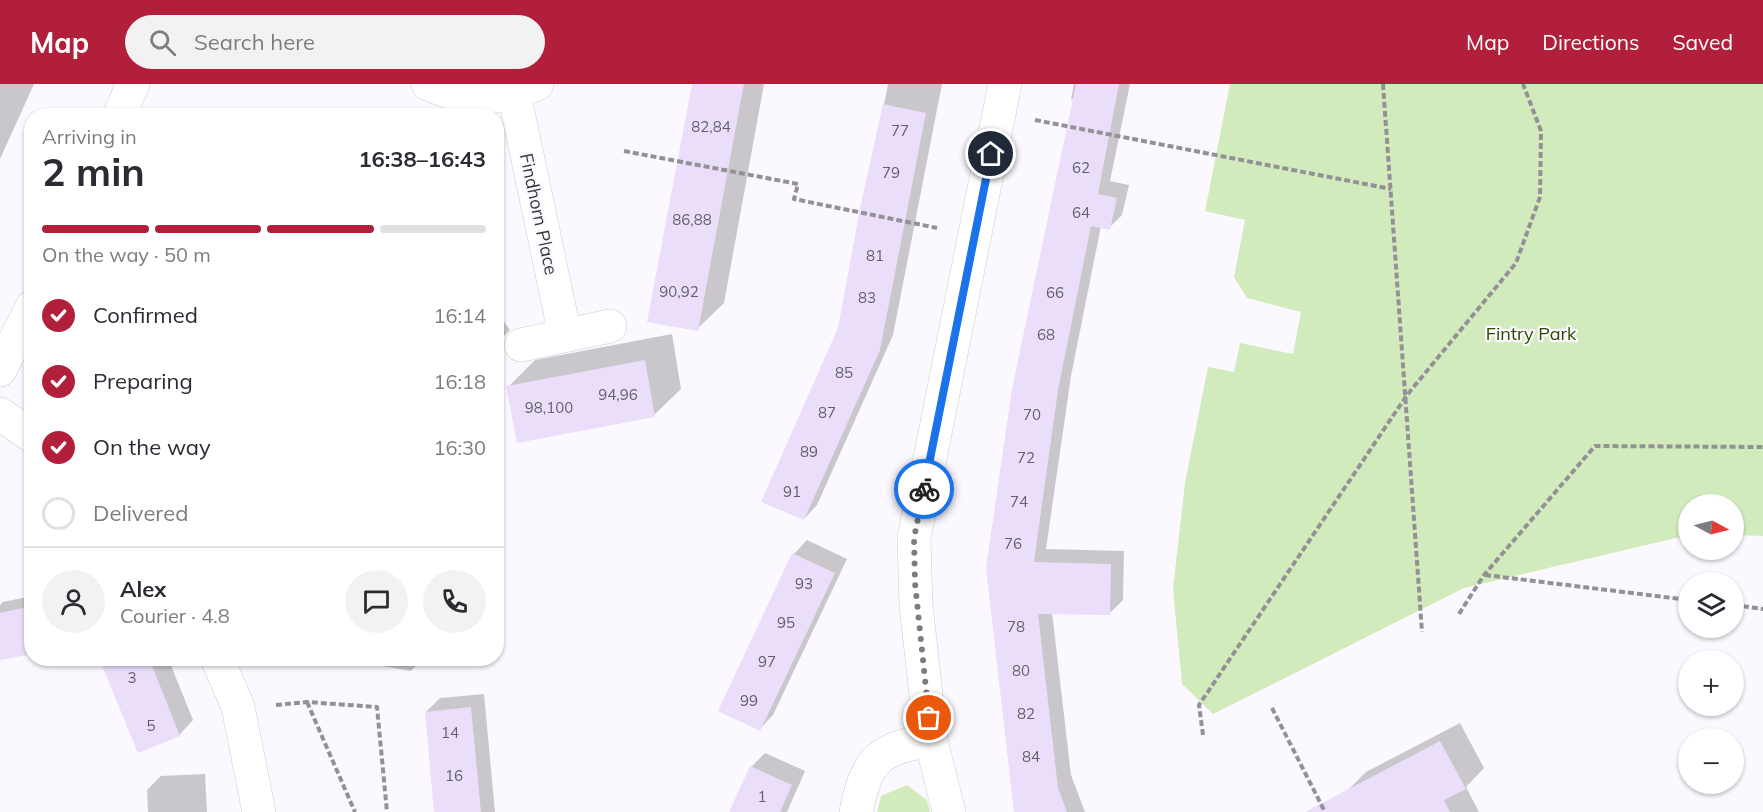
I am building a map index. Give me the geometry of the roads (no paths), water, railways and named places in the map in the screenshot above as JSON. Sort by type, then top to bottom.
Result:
[{"type":"street","points":[[122,108],[133,84]]},
{"type":"street","name":"Findhorn Place","points":[[428,84],[455,96],[482,98],[525,89],[565,335]]},
{"type":"street","points":[[949,812],[932,740],[916,605],[914,538],[1002,99]]},
{"type":"street","points":[[0,370],[24,323]]},
{"type":"street","points":[[521,345],[610,326]]},
{"type":"street","points":[[0,414],[24,430]]},
{"type":"street","points":[[220,666],[238,707],[259,812]]},
{"type":"street","points":[[856,812],[860,792],[873,763],[895,746],[932,740]]},
{"type":"park label","name":"Fintry Park","points":[[1531,333]]}]
